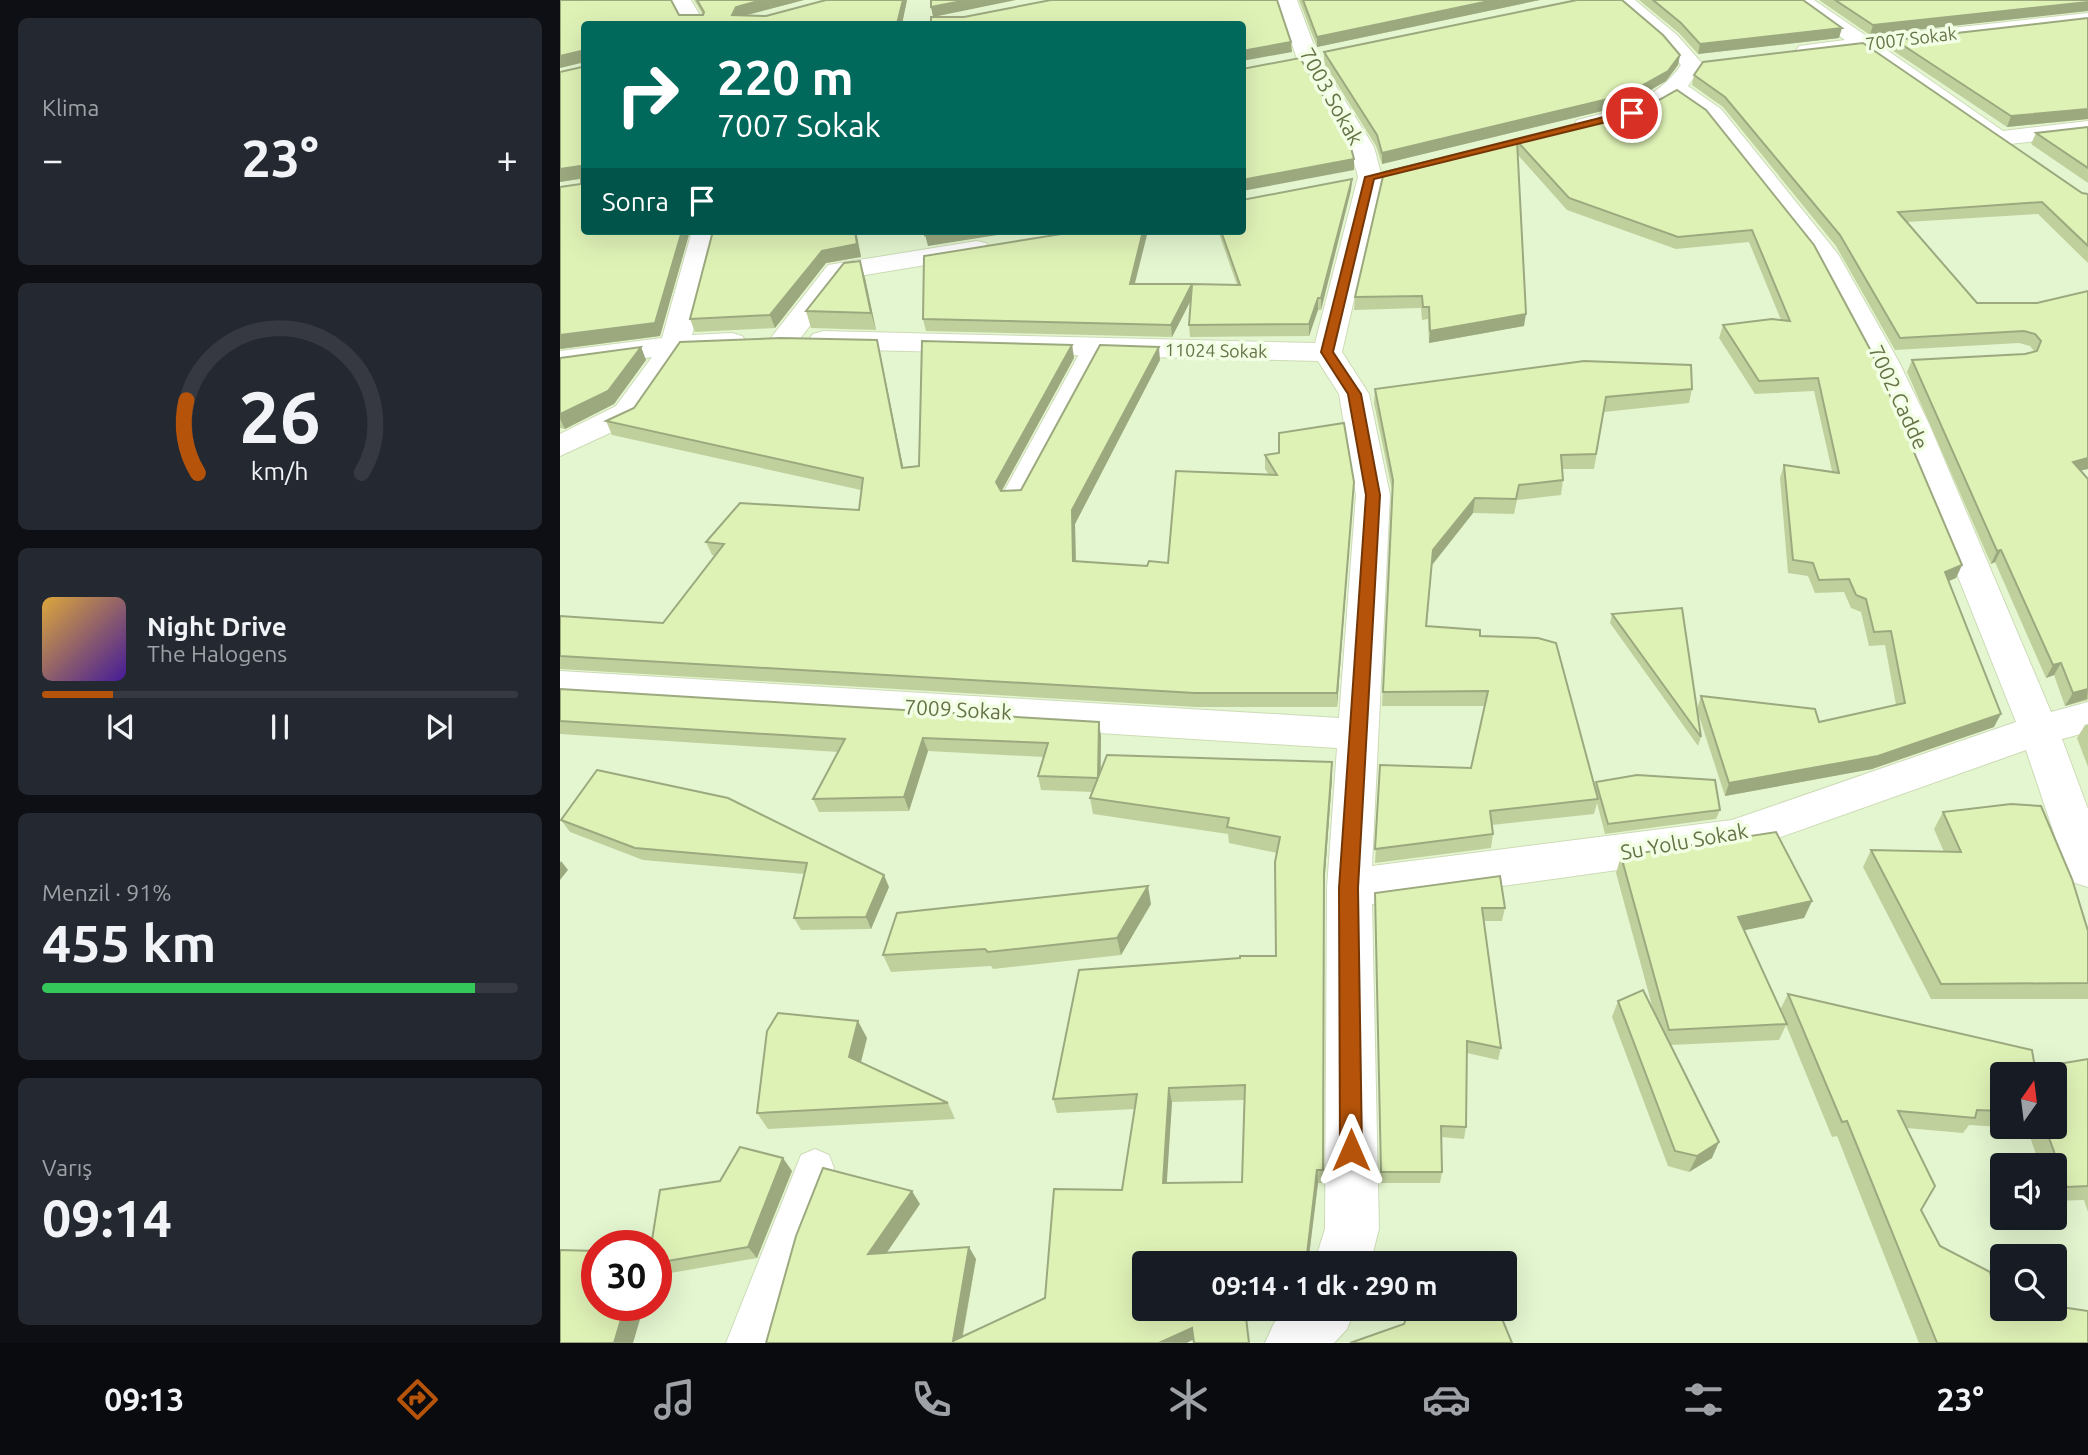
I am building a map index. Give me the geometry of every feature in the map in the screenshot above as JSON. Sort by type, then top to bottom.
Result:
[{"type":"street","points":[[681,0],[693,21]]},
{"type":"street","name":"7003 Sokak","points":[[1287,0],[1287,7],[1309,59],[1362,147],[1370,177],[1327,352]]},
{"type":"street","name":"7002 Cadde","points":[[1623,0],[1670,39],[1696,71],[1713,114],[1825,254],[1898,361],[1914,426],[2039,730],[2088,869]]},
{"type":"street","points":[[1801,0],[2027,157]]},
{"type":"street","name":"7007 Sokak","points":[[1786,53],[2088,19]]},
{"type":"street","points":[[1566,129],[1632,113],[1696,71]]},
{"type":"street","points":[[2001,138],[2088,128]]},
{"type":"street","points":[[560,446],[627,413],[675,345],[704,235]]},
{"type":"street","points":[[785,339],[838,271],[1004,244]]},
{"type":"street","name":"11024 Sokak","points":[[560,360],[675,345],[785,339],[1327,352]]},
{"type":"street","points":[[1327,352],[1367,392],[1373,495],[1356,734],[1349,888],[1347,1246]]},
{"type":"street","name":"7009 Sokak","points":[[560,685],[1356,734]]},
{"type":"street","name":"Su Yolu Sokak","points":[[1349,888],[1733,837],[2039,730],[2088,717]]},
{"type":"street","points":[[1294,1343],[1315,1321]]},
{"type":"lane","points":[[1013,497],[1094,347]]},
{"type":"lane","points":[[747,1343],[815,1168]]},
{"type":"shaded area","points":[[560,0],[2088,0],[2088,1343],[560,1343]]},
{"type":"building","points":[[560,0],[671,0],[679,15],[703,15],[697,0],[762,0],[736,7],[732,15],[766,16],[826,0],[903,0],[898,21],[581,21],[581,51],[560,56]]},
{"type":"building","points":[[931,0],[967,0],[931,7]]},
{"type":"building","points":[[1051,0],[1277,0],[1291,42],[1246,50],[1246,21],[931,21],[931,17],[964,17]]},
{"type":"building","points":[[1303,0],[1494,0],[1317,37]]},
{"type":"building","points":[[1577,0],[1622,0],[1663,35],[1680,55],[1668,71],[1625,95],[1382,153],[1377,135],[1324,52]]},
{"type":"building","points":[[1653,0],[1803,0],[1842,28],[1700,44],[1681,23]]},
{"type":"building","points":[[1835,0],[2088,0],[2088,2],[1873,25]]},
{"type":"building","points":[[2088,18],[2088,109],[2011,116],[1895,40]]},
{"type":"building","points":[[1863,43],[2082,193],[2088,194],[2088,246],[2042,202],[1898,212],[1977,303],[2037,303],[2088,291],[2088,458],[2073,462],[2088,479],[2088,689],[2073,693],[2061,663],[2053,665],[2001,550],[1997,551],[1912,360],[2025,354],[2037,351],[2041,341],[2035,334],[2024,331],[1900,338],[1840,235],[1725,97],[1694,75],[1703,62]]},
{"type":"building","points":[[1300,58],[1348,137],[1354,159],[1246,179],[1246,68]]},
{"type":"building","points":[[581,67],[581,166],[560,169],[560,72]]},
{"type":"building","points":[[1677,90],[1706,110],[1814,245],[1871,351],[1962,565],[1945,572],[2001,714],[1878,756],[1729,783],[1701,696],[1815,709],[1819,722],[1905,703],[1891,631],[1874,632],[1866,599],[1856,595],[1849,579],[1819,580],[1813,563],[1793,560],[1784,465],[1839,473],[1818,378],[1759,381],[1723,325],[1772,319],[1790,321],[1752,230],[1678,237],[1569,198],[1517,141],[1526,314],[1430,331],[1429,307],[1423,307],[1422,296],[1355,297],[1384,172],[1643,109]]},
{"type":"building","points":[[2088,127],[2088,168],[2036,133]]},
{"type":"building","points":[[1352,179],[1321,298],[1318,298],[1309,324],[1189,325],[1192,284],[1240,285],[1222,235],[1246,235],[1246,199]]},
{"type":"building","points":[[581,184],[581,235],[681,235],[655,323],[560,335],[560,187]]},
{"type":"building","points":[[712,235],[856,235],[857,244],[822,251],[770,315],[690,319]]},
{"type":"building","points":[[1055,235],[1142,235],[1130,284],[1192,284],[1171,325],[923,319],[924,256]]},
{"type":"building","points":[[860,261],[871,313],[806,311],[844,263]]},
{"type":"building","points":[[781,338],[877,340],[902,468],[919,466],[922,341],[1072,345],[996,482],[1001,491],[1021,490],[1100,345],[1159,347],[1072,510],[1073,561],[1147,566],[1149,561],[1168,563],[1176,471],[1277,475],[1265,455],[1279,453],[1279,433],[1344,423],[1354,482],[1337,693],[1195,693],[560,656],[560,616],[663,623],[724,544],[706,542],[740,503],[859,510],[863,478],[606,421],[634,408],[680,342]]},
{"type":"building","points":[[641,347],[608,391],[560,414],[560,358]]},
{"type":"building","points":[[1584,361],[1691,365],[1692,389],[1606,397],[1596,454],[1561,455],[1563,480],[1519,485],[1516,499],[1475,498],[1433,550],[1426,626],[1480,630],[1480,636],[1538,638],[1556,643],[1598,799],[1490,811],[1493,834],[1375,849],[1380,765],[1471,768],[1488,691],[1383,692],[1393,480],[1375,389]]},
{"type":"building","points":[[1682,608],[1701,737],[1612,614]]},
{"type":"building","points":[[560,689],[1099,722],[1098,778],[1038,776],[1048,743],[923,738],[904,797],[813,799],[845,739],[560,721]]},
{"type":"building","points":[[1107,755],[1332,762],[1324,872],[1323,1170],[1317,1170],[1307,1251],[1132,1251],[1132,1321],[1246,1321],[1249,1343],[1194,1343],[1192,1328],[1159,1343],[766,1343],[796,1236],[823,1168],[912,1191],[868,1254],[969,1247],[953,1341],[1045,1298],[1054,1189],[1122,1190],[1137,1094],[1053,1099],[1079,970],[1240,956],[1276,956],[1275,862],[1280,837],[1227,827],[1229,818],[1090,798]],"holes":[[[1245,1085],[1242,1182],[1163,1183],[1169,1088]]]},
{"type":"building","points":[[597,770],[728,798],[884,875],[866,917],[794,918],[807,863],[635,848],[561,820]]},
{"type":"building","points":[[1637,775],[1715,780],[1720,810],[1608,824],[1596,782]]},
{"type":"building","points":[[2011,804],[2041,806],[2072,879],[2088,931],[2088,983],[1941,984],[1871,850],[1961,852],[1943,812]]},
{"type":"building","points":[[1776,832],[1812,901],[1738,917],[1787,1024],[1669,1030],[1621,856]]},
{"type":"building","points":[[1500,876],[1505,908],[1482,908],[1501,1048],[1467,1041],[1466,1127],[1441,1126],[1442,1172],[1381,1172],[1375,893]]},
{"type":"building","points":[[1148,886],[1117,938],[988,952],[985,949],[883,955],[897,913]]},
{"type":"building","points":[[1643,990],[1719,1142],[1697,1156],[1675,1151],[1618,1001]]},
{"type":"building","points":[[1788,994],[2032,1050],[2034,1062],[1990,1062],[1990,1111],[1977,1110],[1975,1118],[1898,1111],[1935,1186],[1921,1210],[1940,1246],[1990,1272],[1990,1321],[2067,1321],[2067,1308],[2088,1311],[2088,1343],[1937,1343],[1847,1121],[1842,1122]]},
{"type":"building","points":[[778,1013],[858,1021],[849,1057],[948,1103],[757,1113],[767,1031]]},
{"type":"building","points":[[2088,1059],[2088,1186],[2067,1187],[2067,1153],[2055,1153],[2049,1139],[2067,1139],[2067,1063]]},
{"type":"building","points":[[740,1147],[783,1158],[748,1247],[672,1260],[672,1230],[654,1230],[660,1190],[720,1181]]},
{"type":"building","points":[[560,1250],[581,1251],[581,1321],[621,1321],[614,1343],[560,1343]]},
{"type":"building","points":[[1405,1321],[1503,1321],[1512,1343],[1350,1343],[1404,1324]]},
{"type":"route","points":[[1351,1150],[1349,888],[1356,734],[1373,495],[1354,394],[1327,352],[1370,177],[1632,113]]}]
